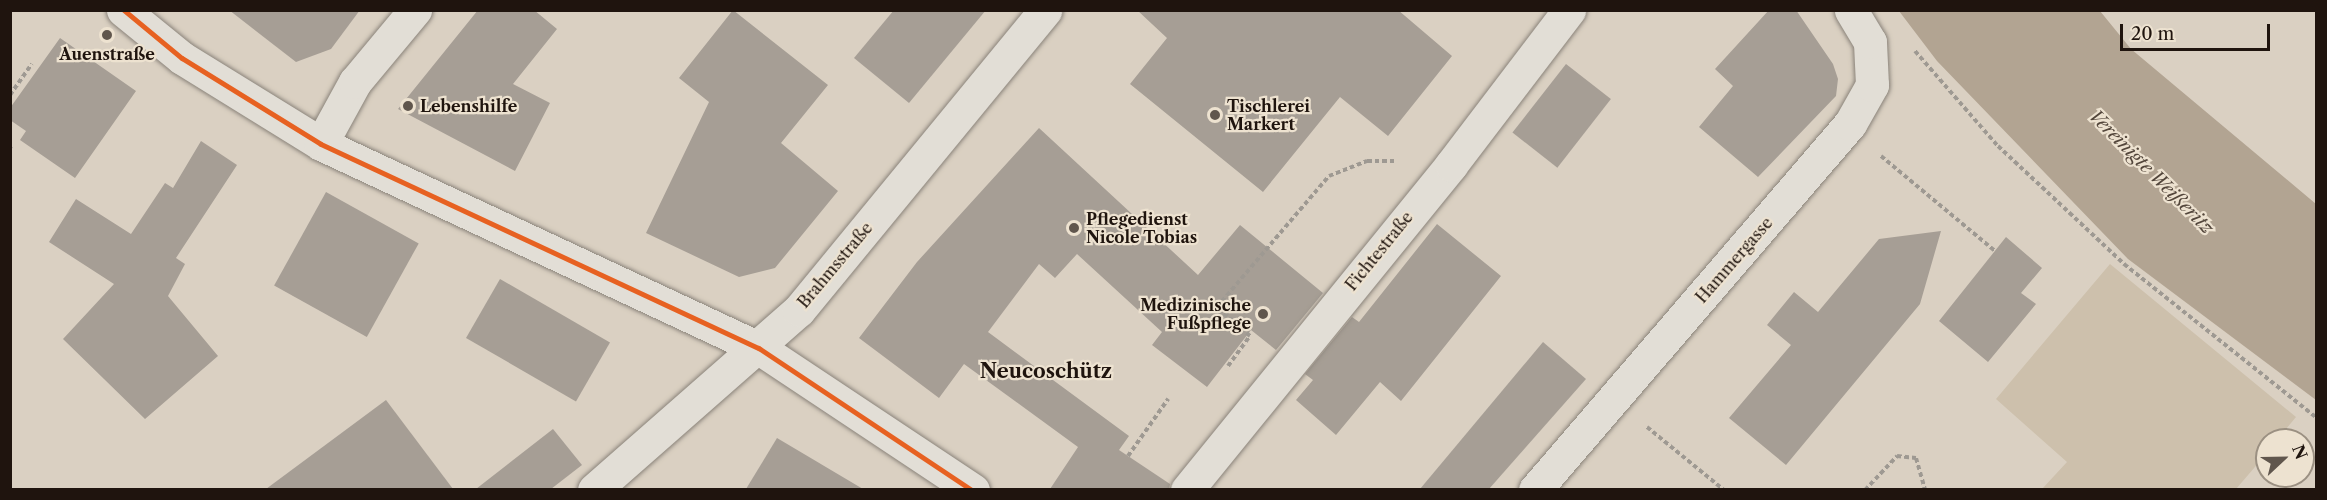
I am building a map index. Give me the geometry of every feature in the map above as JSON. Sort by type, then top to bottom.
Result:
[{"type":"street","points":[[123,10],[182,58],[321,144],[759,348],[973,489]]},
{"type":"street","points":[[321,144],[355,82],[415,10]]},
{"type":"street","name":"Brahmsstraße","points":[[594,489],[759,348],[799,310],[1045,10]]},
{"type":"street","name":"Fichtestraße","points":[[1187,489],[1451,165],[1569,10]]},
{"type":"street","name":"Hammergasse","points":[[1535,489],[1850,124],[1872,85],[1870,42],[1851,10]]},
{"type":"path","points":[[1907,42],[1998,146],[2124,264],[2316,417]]},
{"type":"path","points":[[10,95],[32,64]]},
{"type":"path","points":[[1881,156],[1995,251]]},
{"type":"path","points":[[1227,368],[1250,336],[1217,307],[1329,176],[1368,161],[1390,164],[1401,159]]},
{"type":"path","points":[[1128,456],[1168,399]]},
{"type":"path","points":[[1614,399],[1724,489]]},
{"type":"path","points":[[1865,489],[1897,456],[1916,458],[1925,489]]},
{"type":"shaded area","points":[[2110,264],[2296,417],[2287,428],[2255,428],[2255,467],[2236,489],[2042,489],[2067,462],[1996,399]]},
{"type":"water","name":"Vereinigte Weißeritz","points":[[1899,11],[2100,11],[2131,49],[2316,204],[2316,400],[2128,259],[1937,61]]},
{"type":"building","points":[[229,10],[360,10],[331,49],[296,62]]},
{"type":"building","points":[[478,10],[534,10],[557,29],[513,84],[550,103],[515,171],[398,109]]},
{"type":"building","points":[[733,10],[828,85],[781,143],[838,191],[775,268],[739,277],[646,233],[709,102],[679,78]]},
{"type":"building","points":[[894,10],[986,10],[909,103],[854,58]]},
{"type":"building","points":[[1137,10],[1398,10],[1452,56],[1388,136],[1340,97],[1263,192],[1130,84],[1167,38]]},
{"type":"building","points":[[1769,10],[1796,10],[1833,64],[1838,79],[1836,96],[1758,177],[1699,127],[1733,86],[1715,69]]},
{"type":"building","points":[[60,38],[136,91],[75,178],[20,140],[26,131],[10,120],[10,108]]},
{"type":"building","points":[[1566,64],[1611,99],[1557,168],[1512,133]]},
{"type":"building","points":[[1039,128],[1198,275],[1240,225],[1323,293],[1276,350],[1251,330],[1207,387],[1152,345],[1162,332],[1077,254],[1055,278],[1039,264],[988,332],[1129,436],[1119,450],[1170,484],[1169,489],[1050,489],[1078,447],[964,364],[939,398],[859,338],[917,262]]},
{"type":"building","points":[[201,141],[237,165],[176,258],[185,264],[168,296],[218,356],[145,419],[63,339],[114,284],[49,242],[76,199],[131,234],[165,183],[173,188]]},
{"type":"building","points":[[326,192],[419,243],[367,337],[274,286]]},
{"type":"building","points":[[1437,224],[1501,276],[1401,401],[1380,382],[1336,435],[1296,400],[1313,380],[1305,374],[1352,317],[1359,322]]},
{"type":"building","points":[[1941,231],[1920,304],[1786,465],[1729,418],[1791,345],[1767,325],[1794,292],[1818,312],[1879,239]]},
{"type":"building","points":[[2006,237],[2042,268],[2021,293],[2036,304],[1988,362],[1939,321]]},
{"type":"building","points":[[500,279],[610,342],[576,401],[466,338]]},
{"type":"building","points":[[1543,342],[1586,379],[1489,489],[1420,489]]},
{"type":"building","points":[[386,400],[453,489],[266,489]]},
{"type":"building","points":[[553,429],[582,465],[551,489],[476,489]]},
{"type":"building","points":[[777,438],[863,489],[746,489]]},
{"type":"transit line","points":[[124,10],[182,58],[321,144],[759,348],[972,490]]},
{"type":"place","name":"Auenstraße","points":[[107,35]]},
{"type":"place","name":"Lebenshilfe","points":[[408,106]]},
{"type":"place","name":"Tischlerei Markert","points":[[1215,115]]},
{"type":"place","name":"Pflegedienst Nicole Tobias","points":[[1074,228]]},
{"type":"place","name":"Medizinische Fußpflege","points":[[1263,314]]},
{"type":"district","name":"Neucoschütz","points":[[1046,371]]}]
